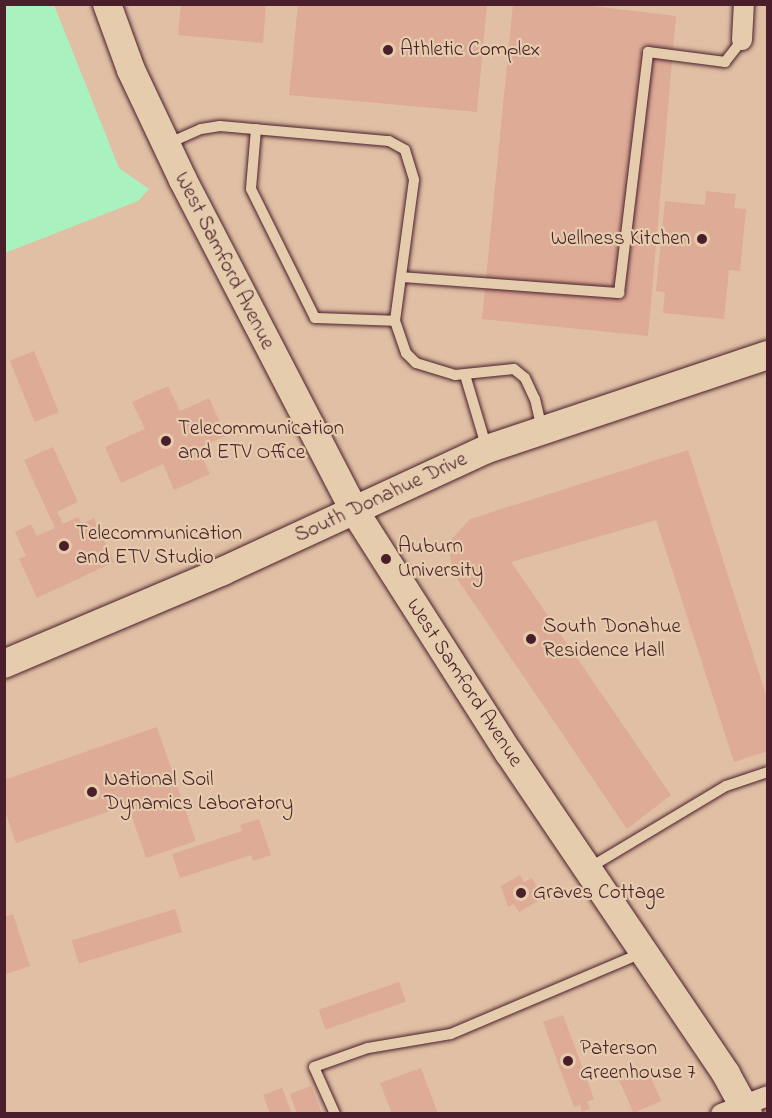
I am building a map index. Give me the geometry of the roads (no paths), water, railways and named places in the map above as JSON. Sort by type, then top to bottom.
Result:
[{"type":"street","name":"West Samford Avenue","points":[[108,4],[131,70],[166,145],[354,510],[502,743],[645,952],[745,1107]]},
{"type":"street","points":[[742,40],[744,4]]},
{"type":"street","name":"South Donahue Drive","points":[[4,664],[488,449],[768,355]]},
{"type":"lane","points":[[401,277],[619,293],[648,52],[725,62],[742,40]]},
{"type":"lane","points":[[166,145],[201,129],[220,126],[389,141],[405,150],[414,180],[395,321],[406,353],[416,363],[465,375],[514,369],[525,378],[535,399],[543,430]]},
{"type":"lane","points":[[256,129],[251,189],[315,318],[395,321]]},
{"type":"lane","points":[[465,375],[488,449]]},
{"type":"lane","points":[[588,868],[726,786],[768,772]]},
{"type":"lane","points":[[335,1113],[314,1067],[368,1048],[451,1034],[645,952]]},
{"type":"place","name":"Athletic Complex","points":[[388,50]]},
{"type":"place","name":"Wellness Kitchen","points":[[702,239]]},
{"type":"place","name":"Telecommunication and ETV Office","points":[[166,441]]},
{"type":"place","name":"Telecommunication and ETV Studio","points":[[64,546]]},
{"type":"place","name":"Auburn University","points":[[386,559]]},
{"type":"place","name":"South Donahue Residence Hall","points":[[531,639]]},
{"type":"place","name":"National Soil Dynamics Laboratory","points":[[92,792]]},
{"type":"place","name":"Graves Cottage","points":[[521,893]]},
{"type":"place","name":"Paterson Greenhouse 7","points":[[568,1061]]}]
